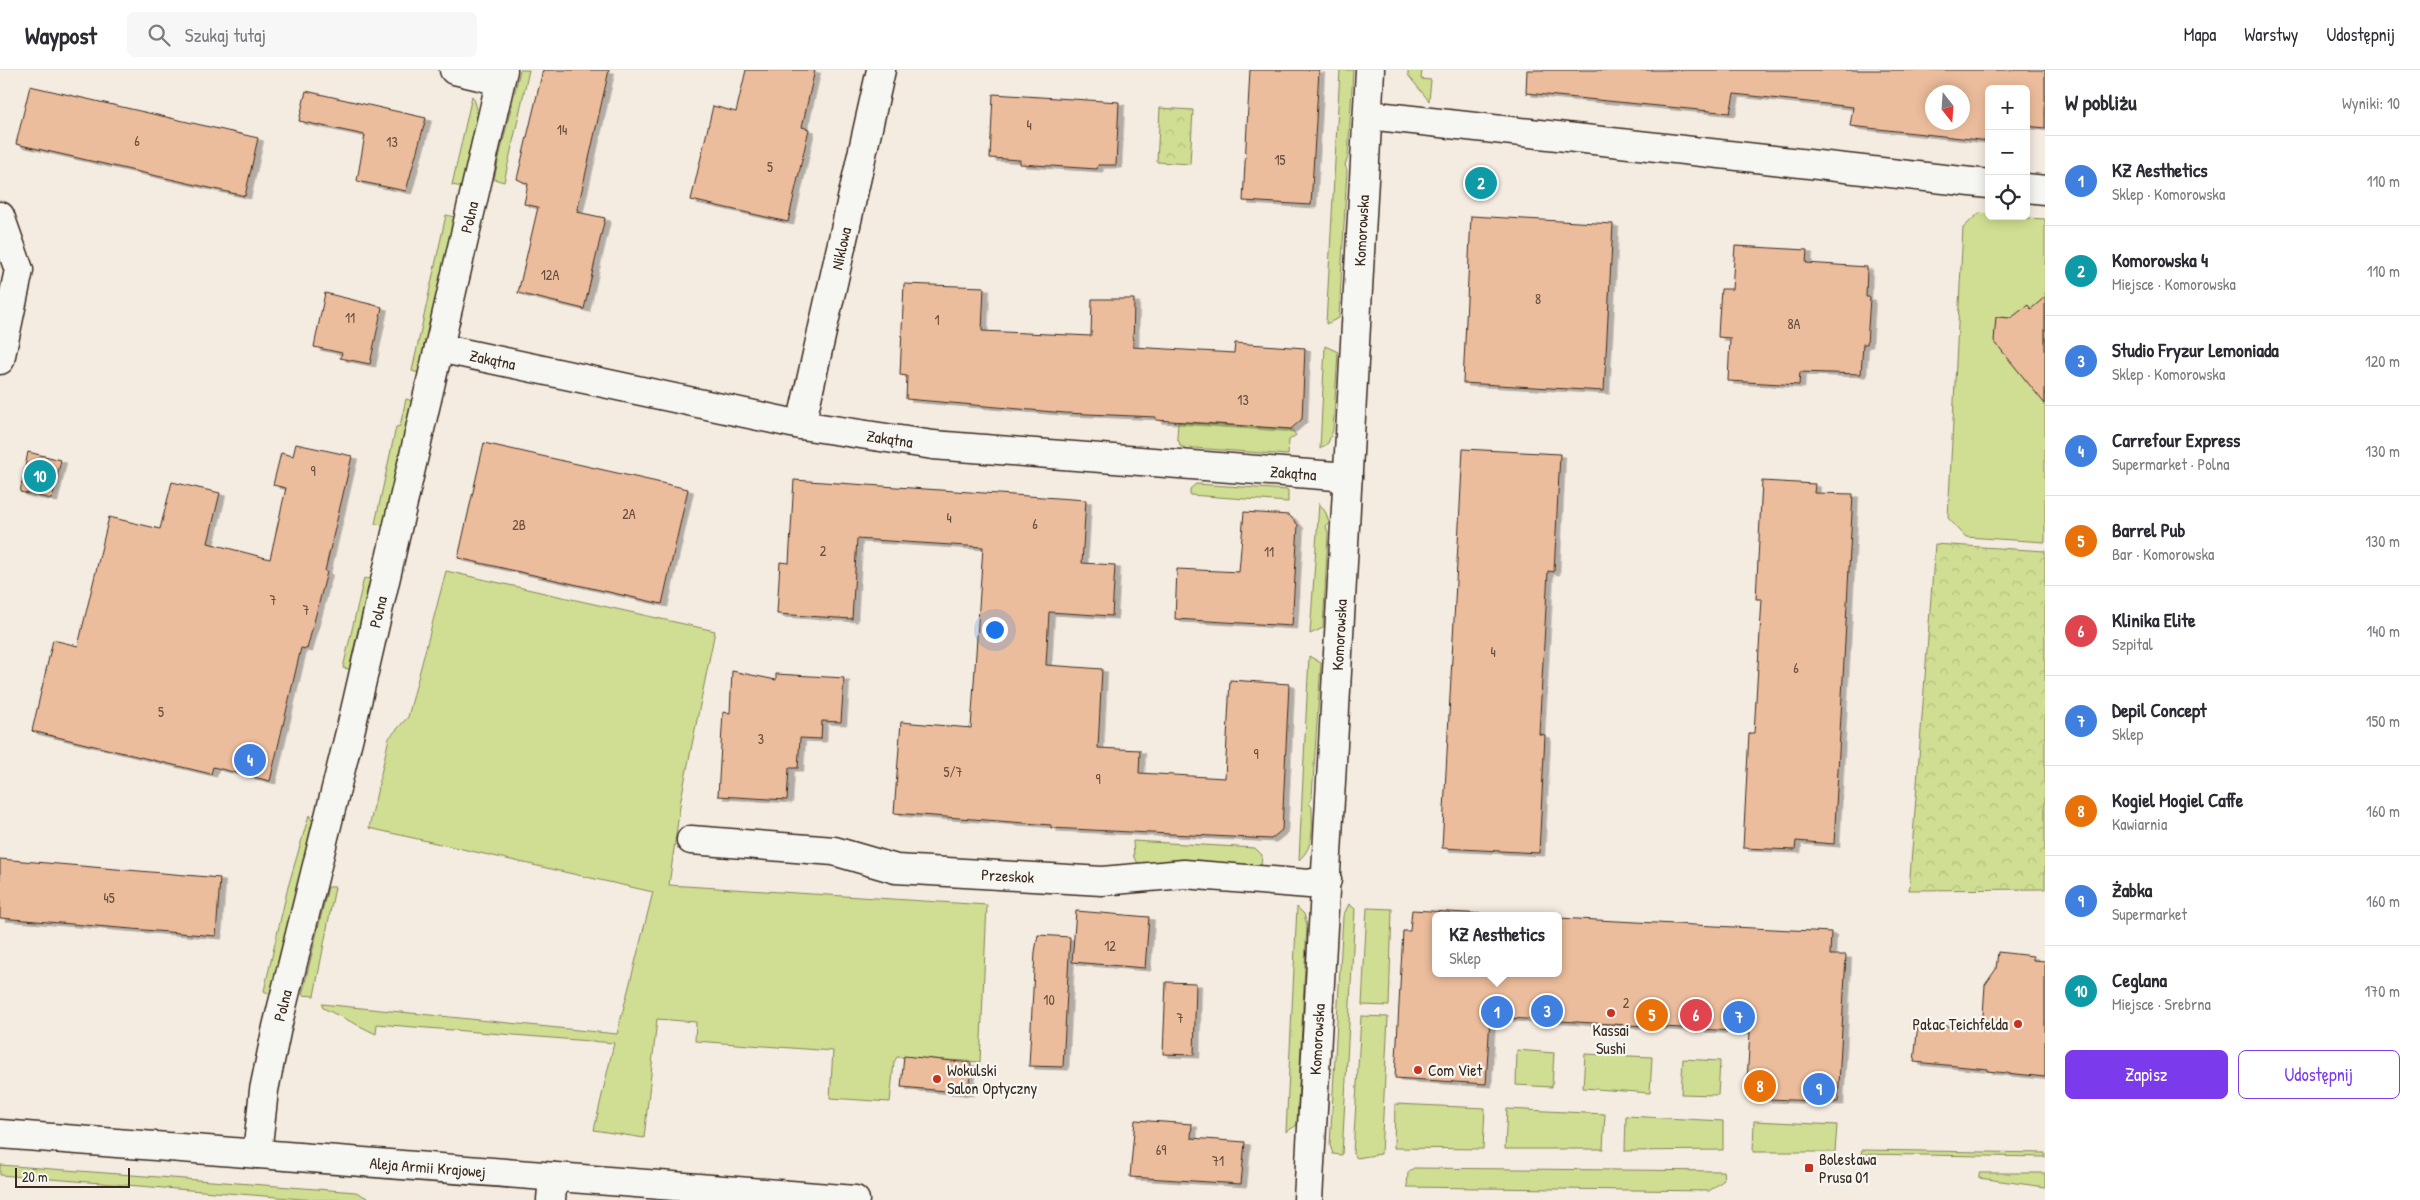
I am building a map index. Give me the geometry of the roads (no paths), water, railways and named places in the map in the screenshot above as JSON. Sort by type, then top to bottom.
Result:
[{"type":"street","points":[[454,70],[502,75]]},
{"type":"street","name":"Niklowa","points":[[801,426],[881,70]]},
{"type":"street","name":"Komorowska","points":[[1308,1200],[1370,70]]},
{"type":"street","name":"Polna","points":[[257,1154],[264,1090],[277,1028],[355,709],[502,75]]},
{"type":"street","points":[[1368,115],[1985,184]]},
{"type":"street","points":[[2030,188],[2045,190]]},
{"type":"street","points":[[0,216],[19,270],[0,360]]},
{"type":"street","name":"Zakątna","points":[[438,348],[801,426],[933,445],[1348,477]]},
{"type":"street","name":"Przeskok","points":[[691,840],[834,851],[879,865],[906,870],[1102,881],[1184,874],[1309,884],[1327,880]]},
{"type":"street","name":"Aleja Armii Krajowej","points":[[0,1134],[257,1154],[552,1189],[855,1200]]},
{"type":"place","name":"Komorowska 4","points":[[1481,183]]},
{"type":"place","name":"Ceglana","points":[[40,476]]},
{"type":"place","name":"Carrefour Express","points":[[250,760]]},
{"type":"place","name":"Studio Fryzur Lemoniada","points":[[1547,1011]]},
{"type":"place","name":"KZ Aesthetics","points":[[1497,1012]]},
{"type":"place","name":"Kassai Sushi","points":[[1611,1013]]},
{"type":"place","name":"Barrel Pub","points":[[1652,1015]]},
{"type":"place","name":"Klinika Elite","points":[[1696,1015]]},
{"type":"place","name":"Depil Concept","points":[[1739,1017]]},
{"type":"place","name":"Pałac Teichfelda","points":[[2018,1024]]},
{"type":"place","name":"Com Viet","points":[[1418,1070]]},
{"type":"place","name":"Wokulski Salon Optyczny","points":[[937,1079]]},
{"type":"place","name":"Kogiel Mogiel Caffe","points":[[1760,1086]]},
{"type":"place","name":"Żabka","points":[[1819,1089]]},
{"type":"place","name":"Bolesława Prusa 01","points":[[1809,1168]]}]
